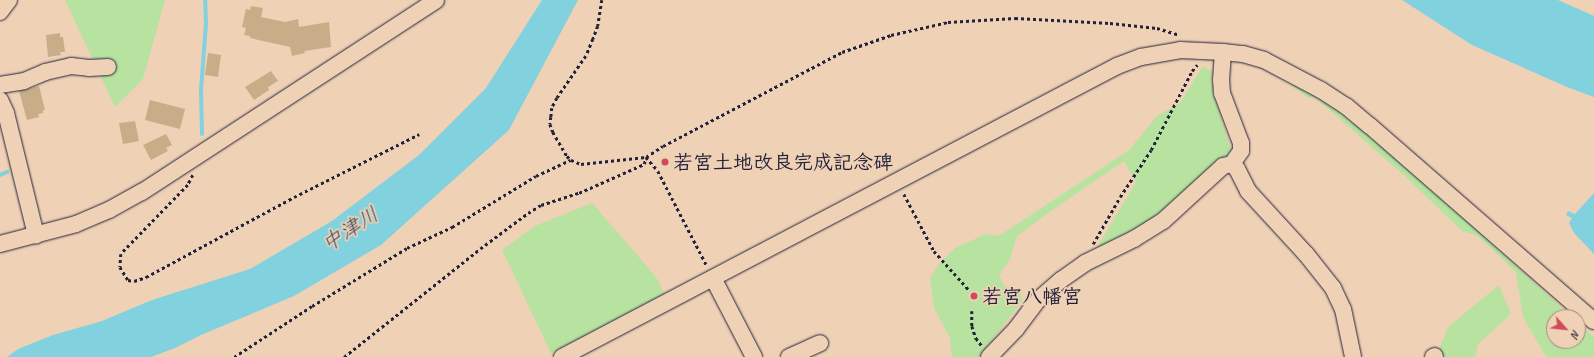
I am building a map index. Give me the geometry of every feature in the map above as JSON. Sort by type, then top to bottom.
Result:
[{"type":"street","points":[[0,12],[9,0]]},
{"type":"street","points":[[0,244],[76,224],[110,210],[189,161],[436,0]]},
{"type":"street","points":[[562,357],[1117,66],[1141,57],[1180,50],[1216,51],[1242,54],[1264,60],[1298,77],[1346,106],[1594,322]]},
{"type":"street","points":[[990,357],[1016,329],[1039,299],[1061,280],[1085,263],[1134,239],[1163,221],[1223,166],[1232,164],[1241,151],[1240,143],[1222,93],[1216,51]]},
{"type":"street","points":[[0,85],[24,81],[45,72],[71,66],[89,68],[108,67]]},
{"type":"street","points":[[0,100],[6,113],[36,235]]},
{"type":"street","points":[[1232,164],[1248,191],[1306,254],[1333,288],[1343,309],[1353,357]]},
{"type":"street","points":[[713,278],[754,357]]},
{"type":"street","points":[[789,357],[820,342]]},
{"type":"path","points":[[602,0],[598,26],[586,56],[552,108],[550,124],[553,132],[571,160],[581,164],[646,157],[842,52],[898,33],[948,22],[1014,18],[1110,23],[1157,28],[1184,36]]},
{"type":"path","points":[[1085,263],[1085,258],[1120,196],[1151,150],[1192,71],[1216,51]]},
{"type":"path","points":[[189,161],[194,168],[194,174],[188,185],[121,254],[120,267],[128,280],[134,281],[146,277],[294,197],[419,134]]},
{"type":"path","points":[[646,157],[658,171],[713,278]]},
{"type":"path","points":[[344,357],[485,245],[535,209],[557,199],[579,193],[644,164],[646,157]]},
{"type":"path","points":[[234,357],[312,306],[407,248],[452,227],[536,176],[571,160]]},
{"type":"path","points":[[898,181],[934,251],[969,290]]},
{"type":"path","points":[[972,311],[972,326],[976,338],[990,357]]},
{"type":"green space","points":[[65,0],[165,0],[143,79],[115,107]]},
{"type":"green space","points":[[1203,66],[1211,71],[1213,92],[1231,149],[1226,157],[1218,160],[1158,215],[1108,245],[1098,246],[1136,182],[1124,161],[1051,211],[1017,236],[1010,259],[999,275],[1004,286],[1021,290],[1022,301],[979,357],[952,357],[950,338],[934,308],[930,278],[939,264],[955,248],[986,234],[999,236],[1129,150],[1157,116],[1180,103]]},
{"type":"green space","points":[[1282,77],[1322,97],[1351,123],[1362,126],[1563,309],[1546,309],[1546,349],[1586,349],[1586,330],[1594,337],[1594,357],[1546,357],[1523,317],[1516,272],[1478,236],[1462,231],[1407,178],[1316,98],[1307,97]]},
{"type":"green space","points":[[592,203],[656,277],[665,295],[551,353],[502,250],[535,226]]},
{"type":"green space","points":[[1499,285],[1511,314],[1478,344],[1475,357],[1436,357],[1448,327]]},
{"type":"water","name":"中津川","points":[[542,0],[578,0],[509,130],[381,245],[294,296],[151,357],[7,357],[18,349],[53,335],[102,321],[152,300],[250,269],[332,221],[419,155],[486,88]]},
{"type":"water","points":[[1402,0],[1558,0],[1594,16],[1594,97],[1567,87],[1472,45]]},
{"type":"water","points":[[1594,193],[1594,254],[1574,233],[1569,223],[1572,218],[1566,215],[1568,211],[1575,214]]},
{"type":"building","points":[[251,6],[263,8],[261,17],[285,22],[298,19],[299,27],[329,22],[331,47],[304,51],[305,53],[292,56],[290,47],[250,38],[250,36],[244,35],[246,28],[242,27],[246,9],[250,10]]},
{"type":"building","points":[[60,33],[60,37],[63,37],[65,52],[60,52],[61,55],[48,57],[46,35]]},
{"type":"building","points":[[208,53],[221,55],[218,77],[205,75]]},
{"type":"building","points":[[271,71],[278,81],[268,87],[269,90],[254,100],[245,87]]},
{"type":"building","points":[[39,86],[45,110],[43,110],[43,113],[38,114],[39,117],[27,120],[19,91]]},
{"type":"building","points":[[150,100],[185,109],[180,129],[145,120]]},
{"type":"building","points":[[135,121],[139,141],[123,144],[119,123]]},
{"type":"building","points":[[166,134],[172,145],[166,148],[168,151],[151,160],[143,145]]},
{"type":"waterway","points":[[202,134],[201,90],[206,24],[205,0]]},
{"type":"waterway","points":[[0,175],[7,172]]},
{"type":"place","name":"若宮土地改良完成記念碑","points":[[665,162]]},
{"type":"place","name":"若宮八幡宮","points":[[974,296]]}]
